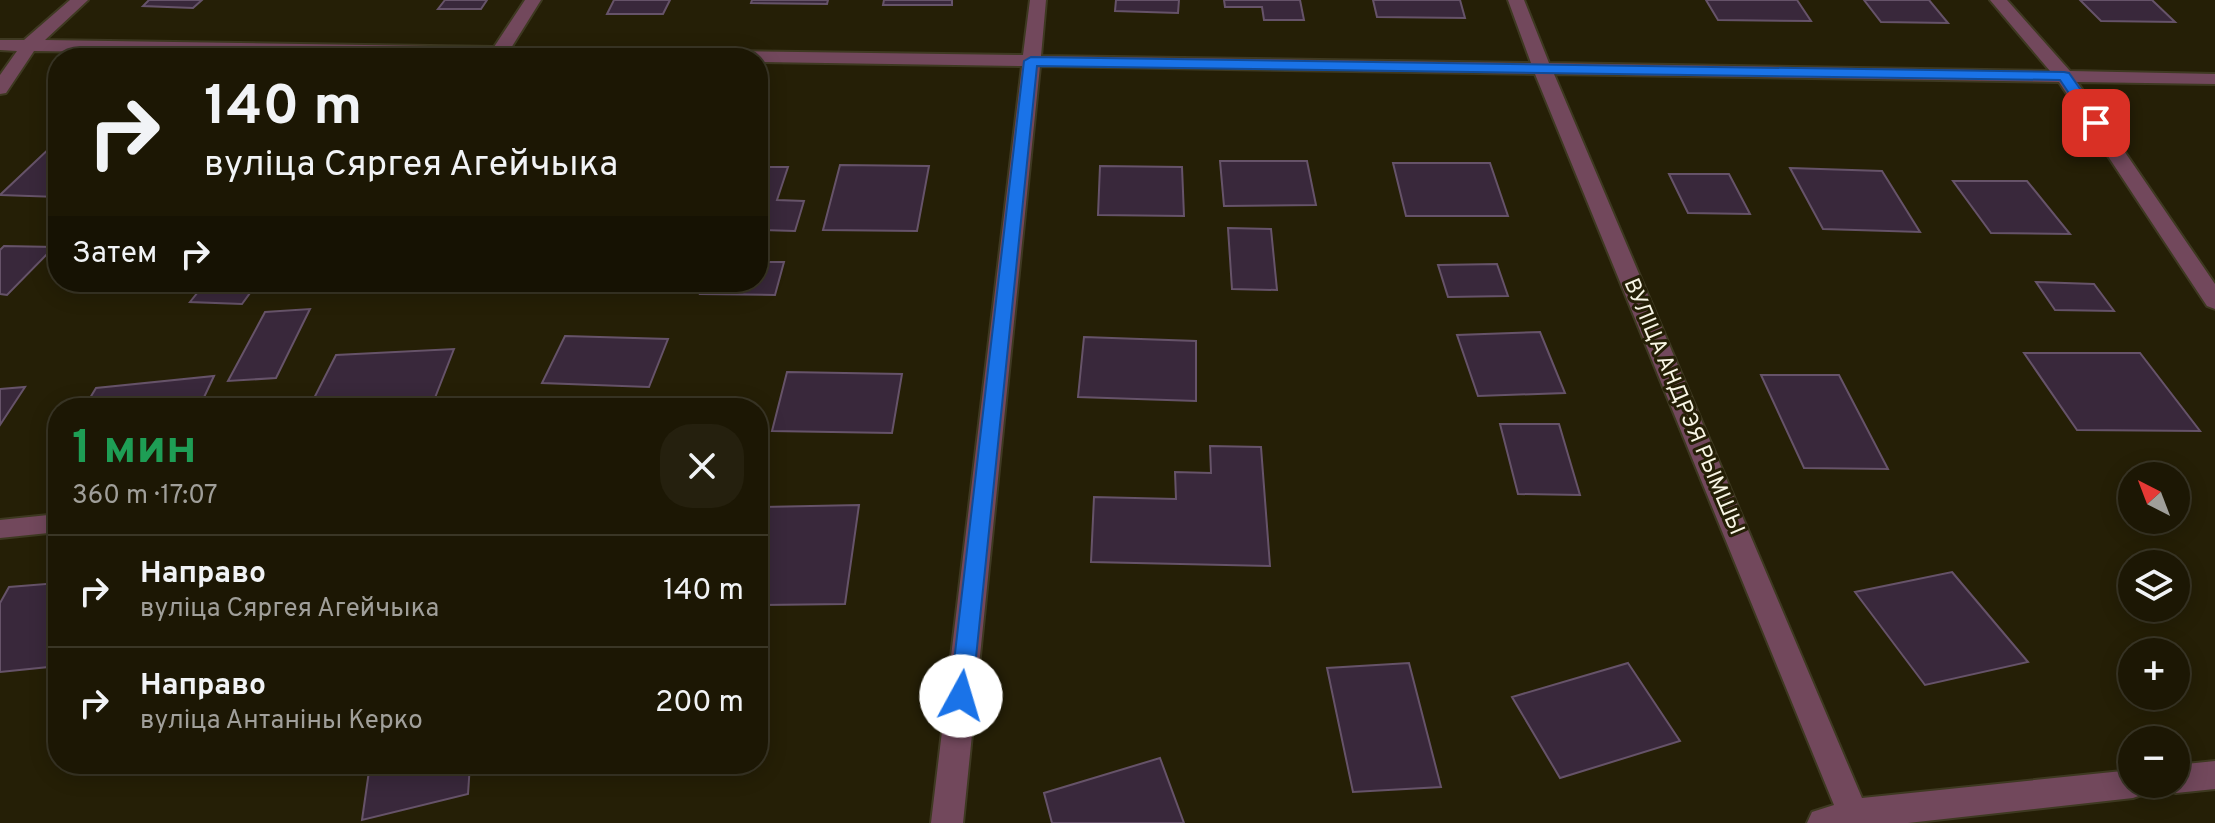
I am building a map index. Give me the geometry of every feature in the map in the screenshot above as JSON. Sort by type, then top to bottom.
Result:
[{"type":"street","points":[[0,89],[29,45],[80,0]]},
{"type":"street","points":[[502,48],[533,0]]},
{"type":"street","points":[[947,823],[1038,0]]},
{"type":"street","name":"ВУЛІЦА АНДРЭЯ РЫМШЫ","points":[[1516,0],[1853,814]]},
{"type":"street","points":[[1998,0],[2064,76],[2215,301]]},
{"type":"street","points":[[0,45],[205,48]]},
{"type":"street","points":[[768,57],[2215,79]]},
{"type":"street","points":[[2190,778],[2215,775]]},
{"type":"street","points":[[1823,823],[1853,814],[2118,786]]},
{"type":"lane","points":[[0,529],[48,524]]},
{"type":"building","points":[[149,0],[202,0],[193,8],[143,6]]},
{"type":"building","points":[[445,0],[487,0],[481,9],[438,9]]},
{"type":"building","points":[[614,0],[670,0],[663,14],[607,14]]},
{"type":"building","points":[[752,0],[828,0],[827,4],[751,3]]},
{"type":"building","points":[[884,0],[952,0],[952,5],[883,5]]},
{"type":"building","points":[[1116,0],[1179,0],[1178,13],[1115,11]]},
{"type":"building","points":[[1224,0],[1300,0],[1304,20],[1264,20],[1262,7],[1225,7]]},
{"type":"building","points":[[1373,0],[1460,0],[1465,18],[1377,17]]},
{"type":"building","points":[[1706,0],[1797,0],[1811,21],[1718,20]]},
{"type":"building","points":[[1864,0],[1929,0],[1948,23],[1881,22]]},
{"type":"building","points":[[2080,0],[2152,0],[2175,22],[2101,21]]},
{"type":"building","points":[[48,150],[48,197],[0,195]]},
{"type":"building","points":[[1220,161],[1307,161],[1316,205],[1224,206]]},
{"type":"building","points":[[1393,163],[1490,163],[1508,216],[1406,216]]},
{"type":"building","points":[[840,165],[929,166],[917,231],[823,230]]},
{"type":"building","points":[[1100,166],[1182,167],[1184,216],[1098,215]]},
{"type":"building","points":[[768,167],[788,167],[777,200],[804,201],[795,231],[768,230]]},
{"type":"building","points":[[1790,168],[1882,171],[1920,232],[1823,229]]},
{"type":"building","points":[[1669,174],[1729,174],[1750,214],[1688,213]]},
{"type":"building","points":[[1953,181],[2027,181],[2070,234],[1991,233]]},
{"type":"building","points":[[1228,228],[1271,229],[1277,290],[1232,289]]},
{"type":"building","points":[[4,246],[48,247],[48,253],[7,295],[0,294],[0,250]]},
{"type":"building","points":[[768,262],[784,262],[775,295],[700,294],[768,292]]},
{"type":"building","points":[[1497,264],[1508,296],[1448,297],[1438,265]]},
{"type":"building","points":[[2036,282],[2094,284],[2114,311],[2055,310]]},
{"type":"building","points":[[198,292],[251,292],[242,304],[190,302]]},
{"type":"building","points":[[310,309],[276,378],[228,381],[265,312]]},
{"type":"building","points":[[1540,332],[1565,393],[1478,396],[1457,335]]},
{"type":"building","points":[[565,336],[668,339],[649,387],[542,383]]},
{"type":"building","points":[[1084,337],[1196,341],[1196,401],[1078,397]]},
{"type":"building","points":[[454,349],[435,398],[314,398],[336,355]]},
{"type":"building","points":[[2024,353],[2140,353],[2200,431],[2077,430]]},
{"type":"building","points":[[787,372],[902,374],[892,433],[772,431]]},
{"type":"building","points":[[1761,375],[1839,375],[1888,469],[1804,468]]},
{"type":"building","points":[[214,376],[204,398],[90,398],[96,388]]},
{"type":"building","points":[[25,387],[0,425],[0,389]]},
{"type":"building","points":[[1500,424],[1559,424],[1580,495],[1518,494]]},
{"type":"building","points":[[1210,446],[1261,447],[1270,566],[1091,562],[1094,497],[1176,499],[1175,472],[1211,473]]},
{"type":"building","points":[[859,505],[845,604],[768,605],[768,507]]},
{"type":"building","points":[[1952,572],[2028,662],[1925,685],[1855,592]]},
{"type":"building","points":[[48,584],[48,667],[0,672],[0,603],[9,587]]},
{"type":"building","points":[[1409,663],[1441,787],[1353,792],[1327,668]]},
{"type":"building","points":[[1628,663],[1680,741],[1560,778],[1512,697]]},
{"type":"building","points":[[1160,758],[1184,823],[1052,823],[1044,793]]},
{"type":"building","points":[[369,774],[469,774],[468,794],[362,820]]},
{"type":"route","points":[[961,696],[1031,61],[2064,76],[2096,123]]}]
